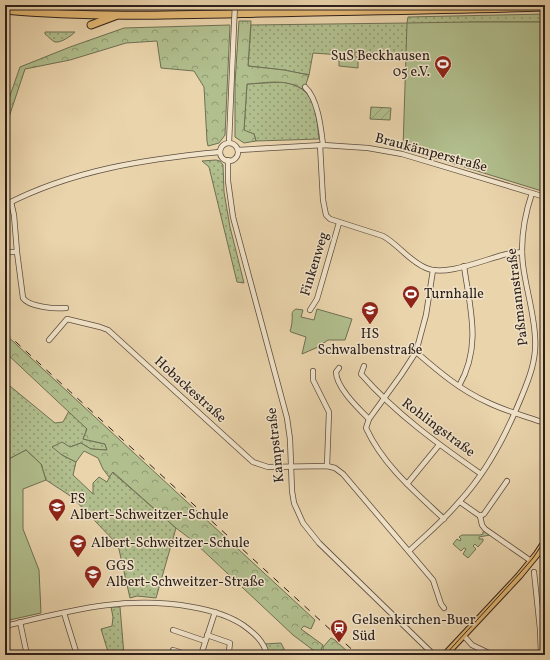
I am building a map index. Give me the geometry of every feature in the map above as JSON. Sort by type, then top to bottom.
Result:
[{"type":"highway","points":[[5,10],[41,13],[119,15],[545,7]]},
{"type":"highway","points":[[91,25],[119,15]]},
{"type":"main road","points":[[445,655],[531,561],[545,542]]},
{"type":"street","points":[[229,143],[235,5]]},
{"type":"street","points":[[305,87],[309,90],[313,99],[320,124],[322,191],[326,215],[330,220],[384,236],[391,240],[416,262],[433,270],[445,271],[508,254],[522,252]]},
{"type":"street","points":[[229,143],[236,146],[238,150],[234,158],[228,160],[222,157],[220,152],[222,146],[229,143]]},
{"type":"street","name":"Braukämperstraße","points":[[238,150],[321,145],[362,147],[402,154],[545,197]]},
{"type":"street","points":[[5,205],[44,187],[97,171],[157,160],[220,152]]},
{"type":"street","name":"Kampstraße","points":[[228,160],[228,181],[233,217],[287,418],[290,439],[292,491],[294,503],[299,516],[309,532],[434,655]]},
{"type":"street","name":"Paßmannstraße","points":[[409,551],[460,502],[481,474],[501,442],[528,381],[536,349],[535,330],[524,272],[522,252],[524,221],[532,193]]},
{"type":"street","points":[[11,202],[14,215],[16,252],[23,298],[26,302],[32,304],[66,308]]},
{"type":"street","name":"Finkenweg","points":[[310,310],[317,299],[339,222]]},
{"type":"street","points":[[5,252],[16,252]]},
{"type":"street","points":[[459,386],[469,365],[473,343],[473,328],[464,266]]},
{"type":"street","points":[[433,270],[426,315],[416,352],[368,419],[366,428],[383,457],[407,484],[444,519]]},
{"type":"street","name":"Hobackestraße","points":[[49,340],[67,319],[100,326],[108,330],[253,462],[268,466],[327,466]]},
{"type":"street","points":[[416,352],[459,386],[486,402],[545,423]]},
{"type":"street","name":"Rohlingstraße","points":[[364,366],[361,374],[384,398],[420,431],[481,474]]},
{"type":"street","points":[[338,368],[336,377],[338,381],[368,419]]},
{"type":"street","points":[[313,371],[313,380],[329,412],[327,466],[335,468],[342,474],[433,580],[441,604],[444,608]]},
{"type":"street","points":[[407,484],[439,445]]},
{"type":"street","points":[[480,516],[484,514],[507,480]]},
{"type":"street","points":[[460,502],[480,516],[482,525],[485,529],[531,561]]},
{"type":"street","points":[[534,572],[541,655]]},
{"type":"street","points":[[5,626],[87,607],[129,602],[183,605],[215,612],[236,620],[258,637],[265,647],[267,655]]},
{"type":"street","points":[[201,655],[215,612]]},
{"type":"street","points":[[64,613],[77,655]]},
{"type":"street","points":[[20,622],[27,655]]},
{"type":"street","points":[[173,630],[205,641]]},
{"type":"street","points":[[207,635],[230,643],[227,653],[233,655]]},
{"type":"street","points":[[464,636],[472,645],[493,655]]},
{"type":"street","points":[[173,650],[188,655]]},
{"type":"green space","points":[[545,14],[545,22],[470,22],[406,56],[355,52],[355,56],[313,53],[309,75],[284,70],[248,66],[251,25],[407,23],[408,17]]},
{"type":"green space","points":[[239,21],[251,21],[248,66],[284,70],[309,75],[304,90],[290,84],[276,82],[247,84],[244,130],[254,134],[256,141],[244,143],[235,137],[235,83]]},
{"type":"green space","points":[[545,22],[545,192],[403,148],[407,23]]},
{"type":"green space","points":[[230,25],[225,135],[219,143],[208,146],[204,87],[194,71],[161,68],[157,41],[126,43],[70,60],[25,69],[5,129],[5,110],[20,67],[124,28]]},
{"type":"green space","points":[[45,32],[75,32],[66,39],[55,42],[45,34]]},
{"type":"green space","points":[[339,56],[358,57],[358,68],[339,66]]},
{"type":"green space","points":[[282,82],[302,89],[308,95],[315,110],[319,139],[256,141],[254,134],[244,131],[247,84]]},
{"type":"green space","points":[[371,107],[391,108],[390,120],[370,119]]},
{"type":"green space","points":[[202,161],[220,161],[223,165],[224,192],[230,227],[244,283],[237,282],[209,167]]},
{"type":"green space","points":[[296,309],[303,310],[301,317],[314,320],[317,309],[352,319],[345,340],[328,340],[318,347],[302,354],[306,337],[290,331],[292,313]]},
{"type":"green space","points":[[5,334],[315,620],[311,629],[304,626],[301,629],[323,645],[320,652],[317,653],[293,635],[193,541],[176,528],[113,472],[109,477],[98,458],[84,451],[76,462],[62,455],[52,447],[62,442],[70,447],[81,443],[91,449],[107,450],[105,444],[83,439],[87,429],[6,353]]},
{"type":"green space","points":[[5,382],[55,423],[63,422],[69,411],[87,429],[83,439],[105,444],[107,450],[91,449],[81,443],[70,447],[62,455],[76,462],[73,475],[93,494],[93,483],[99,477],[107,482],[112,472],[176,528],[156,598],[137,596],[130,598],[118,545],[72,497],[46,480],[41,464],[26,450],[5,461]]},
{"type":"green space","points":[[26,450],[41,464],[46,480],[23,489],[23,529],[39,570],[41,613],[5,621],[5,461]]},
{"type":"green space","points":[[485,531],[490,535],[479,537],[479,539],[483,539],[483,541],[478,547],[475,544],[473,546],[476,549],[468,558],[463,554],[466,549],[464,548],[461,551],[453,544],[457,539],[460,541],[461,539],[459,537],[462,535],[480,535]]},
{"type":"green space","points":[[111,607],[120,607],[124,655],[109,655],[101,629],[112,626],[113,617]]},
{"type":"green space","points":[[331,638],[351,655],[327,655],[323,651],[323,647]]},
{"type":"green space","points":[[281,643],[287,655],[268,655],[264,644]]},
{"type":"tram line","points":[[445,655],[520,573],[533,558],[545,540]]},
{"type":"railway","points":[[5,332],[358,655]]},
{"type":"place","name":"SuS Beckhausen 05 e.V.","points":[[443,79]]},
{"type":"place","name":"Turnhalle","points":[[411,309]]},
{"type":"place","name":"HS Schwalbenstraße","points":[[370,325]]},
{"type":"place","name":"FS Albert-Schweitzer-Schule","points":[[57,522]]},
{"type":"place","name":"Albert-Schweitzer-Schule","points":[[78,558]]},
{"type":"place","name":"GGS Albert-Schweitzer-Straße","points":[[93,589]]},
{"type":"place","name":"Gelsenkirchen-Buer Süd","points":[[339,643]]}]
